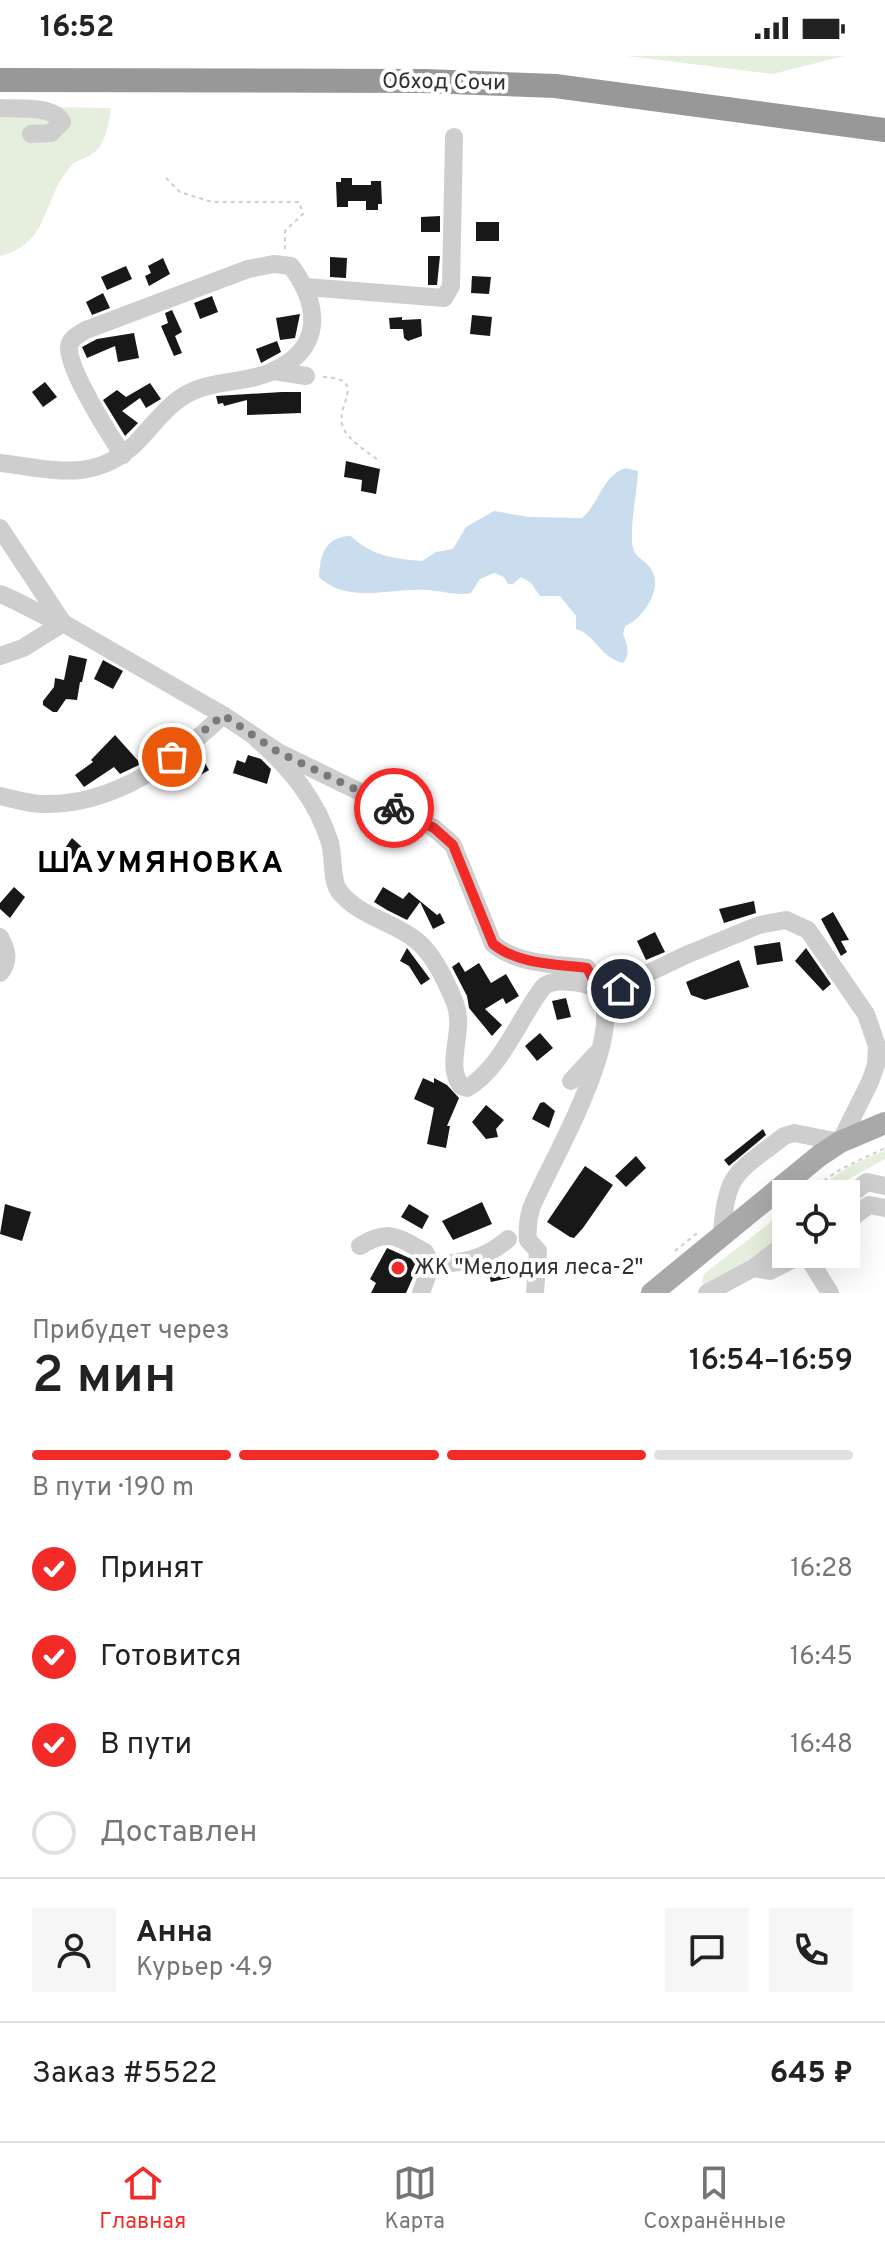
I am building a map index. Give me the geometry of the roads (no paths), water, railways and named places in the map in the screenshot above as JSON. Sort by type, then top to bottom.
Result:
[{"type":"highway","name":"Обход Сочи","points":[[0,80],[493,83],[606,91],[885,130]]},
{"type":"main road","points":[[664,1290],[722,1233],[840,1142],[885,1123]]},
{"type":"street","points":[[0,108],[52,112],[60,116],[62,122],[51,133],[31,134]]},
{"type":"street","points":[[306,287],[444,298],[451,286],[454,137]]},
{"type":"street","points":[[123,455],[73,363],[69,346],[73,338],[86,330],[248,269],[274,264],[291,266],[306,287],[312,307],[312,337],[303,350],[274,371]]},
{"type":"street","points":[[0,463],[53,471],[102,467],[123,455],[186,394],[210,385],[274,371],[306,376]]},
{"type":"street","points":[[0,528],[63,623]]},
{"type":"street","points":[[0,594],[18,601],[37,615],[63,623],[223,715],[280,759],[304,787],[329,843],[338,890],[365,913],[417,941],[431,957],[455,1003],[461,1023],[453,1068],[461,1086],[467,1088],[474,1084],[497,1057],[524,1021],[544,986],[564,981],[600,994],[759,925],[786,920],[808,930],[866,1014],[874,1030],[876,1065],[840,1142],[794,1133],[784,1136],[735,1176],[728,1185],[722,1233]]},
{"type":"street","points":[[0,656],[23,648],[63,623]]},
{"type":"street","points":[[0,796],[43,804],[91,797],[134,783],[191,744],[223,715]]},
{"type":"street","points":[[257,739],[434,828],[453,845],[493,944],[505,954],[520,959],[587,968],[600,994],[601,1049],[579,1110],[530,1213],[528,1240],[538,1251],[535,1293]]},
{"type":"street","points":[[0,937],[8,951],[5,967],[0,973]]},
{"type":"street","points":[[866,1014],[885,1017]]},
{"type":"street","points":[[571,1081],[601,1049]]},
{"type":"street","points":[[860,1188],[869,1181],[885,1186]]},
{"type":"street","points":[[860,1212],[869,1205],[885,1208]]},
{"type":"street","points":[[360,1246],[377,1236],[389,1234],[425,1252],[431,1265],[421,1293]]},
{"type":"street","points":[[431,1265],[480,1259],[508,1239]]},
{"type":"street","points":[[707,1293],[753,1268],[772,1254]]},
{"type":"street","points":[[753,1268],[770,1271],[776,1268]]},
{"type":"street","points":[[813,1268],[830,1293]]},
{"type":"street","points":[[826,1268],[830,1293]]},
{"type":"water","points":[[626,468],[638,471],[632,523],[633,546],[636,554],[651,569],[655,585],[645,610],[625,626],[623,634],[628,653],[623,663],[609,656],[589,636],[576,629],[576,616],[560,596],[540,596],[531,583],[521,577],[508,584],[504,577],[494,573],[480,579],[471,593],[460,594],[428,590],[356,593],[330,585],[319,577],[326,548],[342,537],[351,536],[367,548],[384,555],[422,561],[436,552],[453,549],[466,527],[494,511],[529,517],[582,518],[606,483]]},
{"type":"place","name":"ЖК \"Мелодия леса-2\"","points":[[398,1268]]},
{"type":"district","name":"ШАУМЯНОВКА","points":[[161,864]]}]
